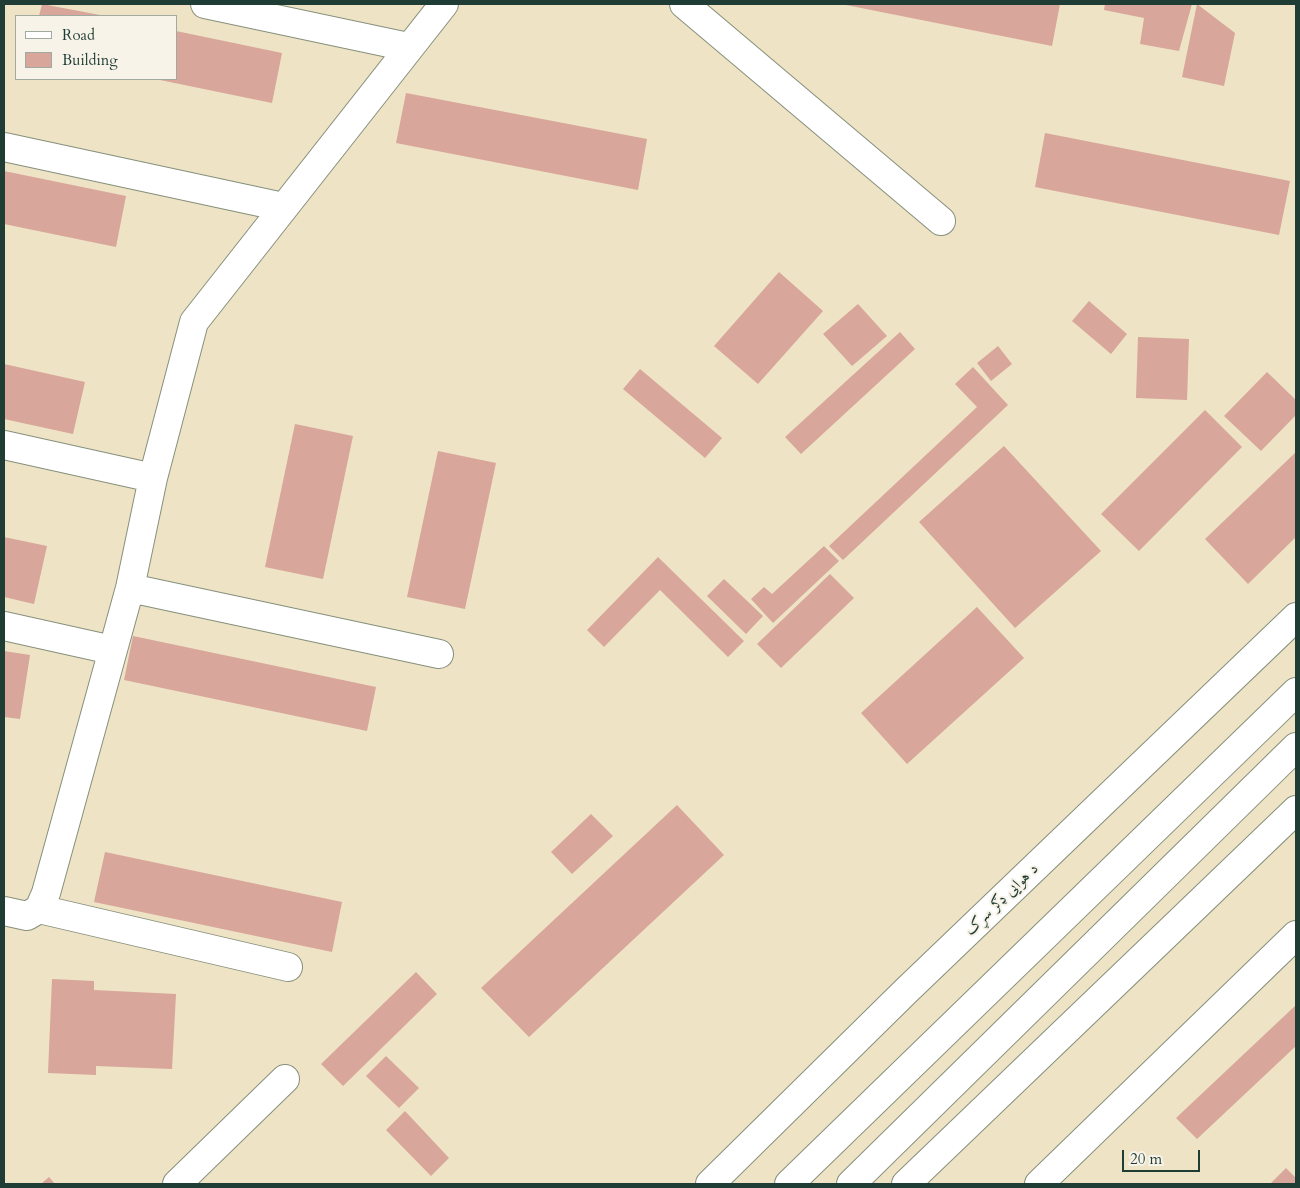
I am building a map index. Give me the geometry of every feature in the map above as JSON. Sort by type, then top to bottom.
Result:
[{"type":"street","points":[[205,4],[408,47]]},
{"type":"street","points":[[4,911],[27,916],[39,909],[48,884],[130,588],[153,478],[194,322],[408,47],[444,4]]},
{"type":"street","points":[[684,4],[941,221]]},
{"type":"street","points":[[4,147],[283,206]]},
{"type":"street","points":[[4,445],[153,478]]},
{"type":"street","points":[[130,588],[439,654]]},
{"type":"street","name":"د هوایی ډګر سړک","points":[[710,1184],[906,991],[1296,617]]},
{"type":"street","points":[[4,626],[112,650]]},
{"type":"street","points":[[789,1184],[1296,692]]},
{"type":"street","points":[[850,1184],[1296,747]]},
{"type":"street","points":[[906,1184],[1296,810]]},
{"type":"street","points":[[39,909],[288,967]]},
{"type":"street","points":[[1038,1184],[1296,935]]},
{"type":"street","points":[[177,1184],[285,1079]]},
{"type":"building","points":[[42,4],[100,15],[39,15]]},
{"type":"building","points":[[841,4],[1060,4],[1052,46]]},
{"type":"building","points":[[1105,4],[1192,4],[1179,51],[1140,44],[1144,18],[1104,10]]},
{"type":"building","points":[[1197,4],[1235,33],[1224,86],[1182,77]]},
{"type":"building","points":[[178,31],[282,53],[272,103],[160,80],[178,80]]},
{"type":"building","points":[[406,93],[647,139],[638,190],[396,143]]},
{"type":"building","points":[[1045,133],[1290,181],[1279,235],[1035,187]]},
{"type":"building","points":[[4,171],[126,196],[116,247],[4,224]]},
{"type":"building","points":[[779,272],[823,311],[758,384],[714,346]]},
{"type":"building","points":[[1089,301],[1127,334],[1111,354],[1072,321]]},
{"type":"building","points":[[858,304],[887,336],[852,366],[823,334]]},
{"type":"building","points":[[900,332],[915,349],[801,454],[785,437]]},
{"type":"building","points":[[1138,337],[1189,339],[1187,400],[1136,398]]},
{"type":"building","points":[[998,346],[1012,364],[991,381],[977,363]]},
{"type":"building","points":[[4,364],[85,382],[73,434],[4,419]]},
{"type":"building","points":[[973,367],[1008,405],[843,560],[829,546],[977,407],[955,384]]},
{"type":"building","points":[[640,369],[722,438],[705,458],[623,389]]},
{"type":"building","points":[[1267,372],[1296,400],[1296,415],[1261,451],[1224,416]]},
{"type":"building","points":[[1205,410],[1242,447],[1139,551],[1101,514]]},
{"type":"building","points":[[295,424],[353,436],[323,579],[265,567]]},
{"type":"building","points":[[1004,446],[1101,551],[1015,628],[919,522]]},
{"type":"building","points":[[438,451],[496,463],[465,609],[407,597]]},
{"type":"building","points":[[1296,452],[1296,537],[1248,584],[1205,539]]},
{"type":"building","points":[[4,537],[47,546],[34,604],[4,597]]},
{"type":"building","points":[[824,546],[839,561],[773,623],[751,599],[764,587],[772,594]]},
{"type":"building","points":[[658,557],[744,641],[728,657],[660,590],[604,647],[587,630]]},
{"type":"building","points":[[830,574],[854,598],[781,668],[757,644]]},
{"type":"building","points":[[724,579],[763,616],[746,634],[707,596]]},
{"type":"building","points":[[977,607],[1024,658],[907,764],[861,713]]},
{"type":"building","points":[[133,636],[376,687],[367,731],[124,680]]},
{"type":"building","points":[[4,651],[30,655],[20,719],[4,717]]},
{"type":"building","points":[[677,805],[724,855],[529,1037],[481,988]]},
{"type":"building","points":[[591,814],[613,836],[572,874],[551,852]]},
{"type":"building","points":[[105,852],[342,902],[332,952],[94,902]]},
{"type":"building","points":[[416,972],[437,994],[343,1086],[321,1064]]},
{"type":"building","points":[[52,979],[94,981],[94,990],[176,994],[172,1069],[96,1066],[96,1075],[48,1073]]},
{"type":"building","points":[[1296,1005],[1296,1046],[1197,1139],[1176,1118]]},
{"type":"building","points":[[386,1056],[419,1088],[399,1108],[366,1076]]},
{"type":"building","points":[[405,1111],[449,1158],[431,1176],[386,1130]]},
{"type":"building","points":[[1286,1168],[1296,1178],[1296,1184],[1270,1184]]},
{"type":"building","points":[[49,1177],[55,1184],[41,1184]]}]
